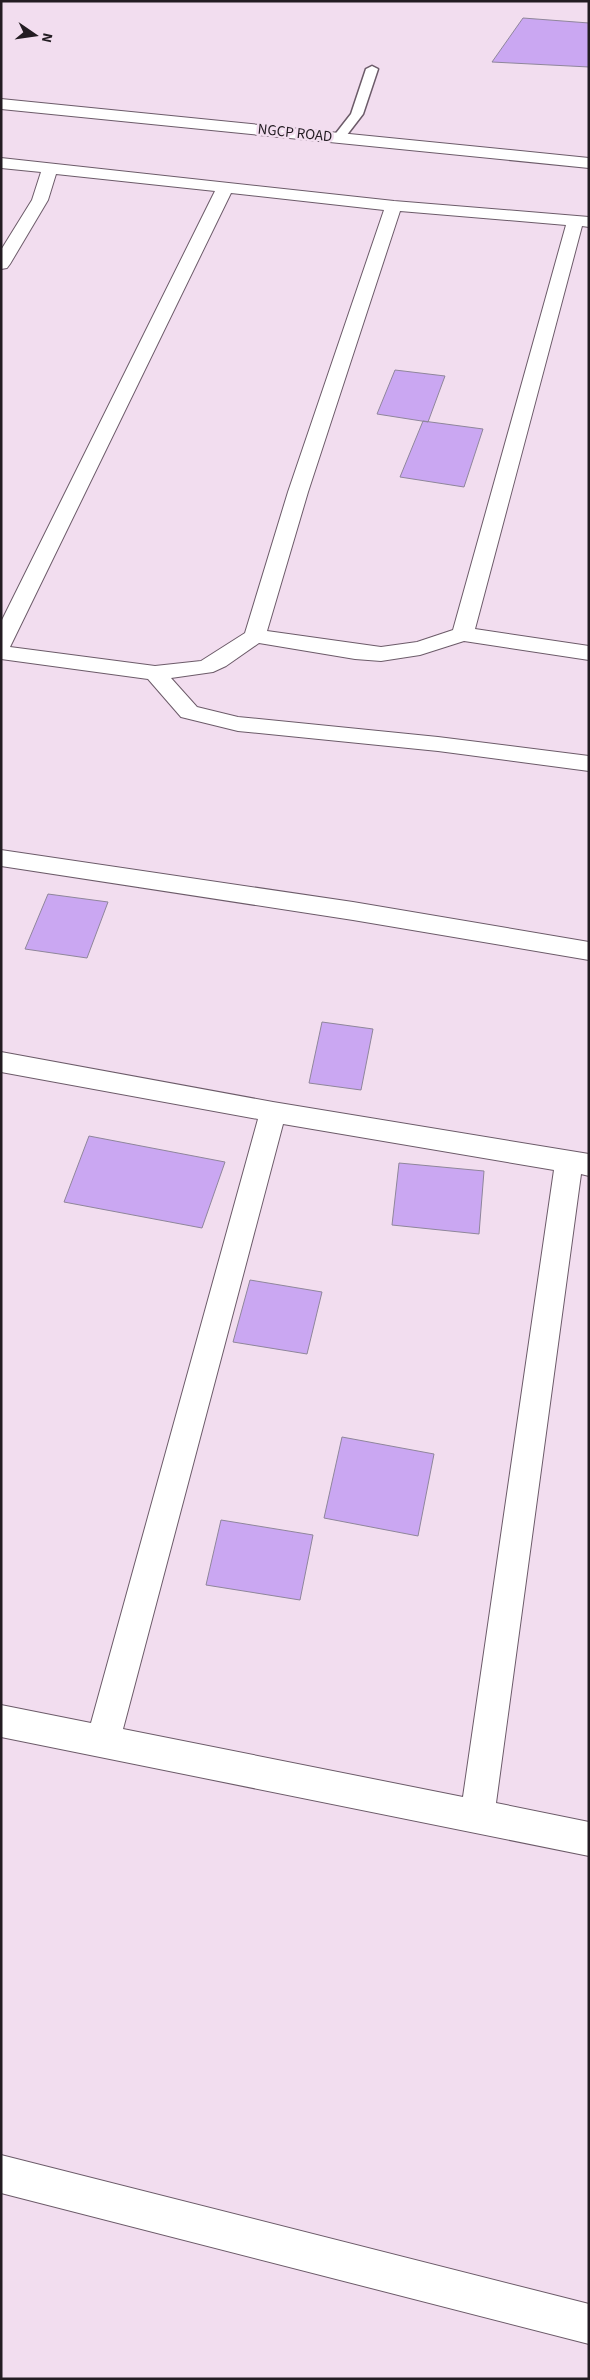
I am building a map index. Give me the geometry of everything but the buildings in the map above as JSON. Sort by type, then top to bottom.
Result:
[{"type":"street","name":"NGCP ROAD","points":[[1,104],[589,163]]},
{"type":"street","points":[[1,162],[394,206],[582,221],[463,634]]},
{"type":"street","points":[[1,264],[40,200],[50,168]]},
{"type":"street","points":[[1,644],[225,188]]},
{"type":"street","points":[[1,652],[155,673],[186,671],[204,667],[218,661],[255,636],[298,492],[394,206]]},
{"type":"street","points":[[255,636],[355,652],[381,654],[420,648],[463,634],[589,653]]},
{"type":"street","points":[[155,673],[189,712],[238,724],[438,744],[589,764]]},
{"type":"street","points":[[1,858],[353,911],[589,951]]},
{"type":"street","points":[[1,1062],[272,1112],[579,1163],[478,1818]]},
{"type":"street","points":[[103,1742],[272,1112]]},
{"type":"street","points":[[1,1722],[589,1839]]},
{"type":"street","points":[[1,2174],[589,2324]]},
{"type":"lane","points":[[339,137],[354,122],[360,111],[372,69]]}]
